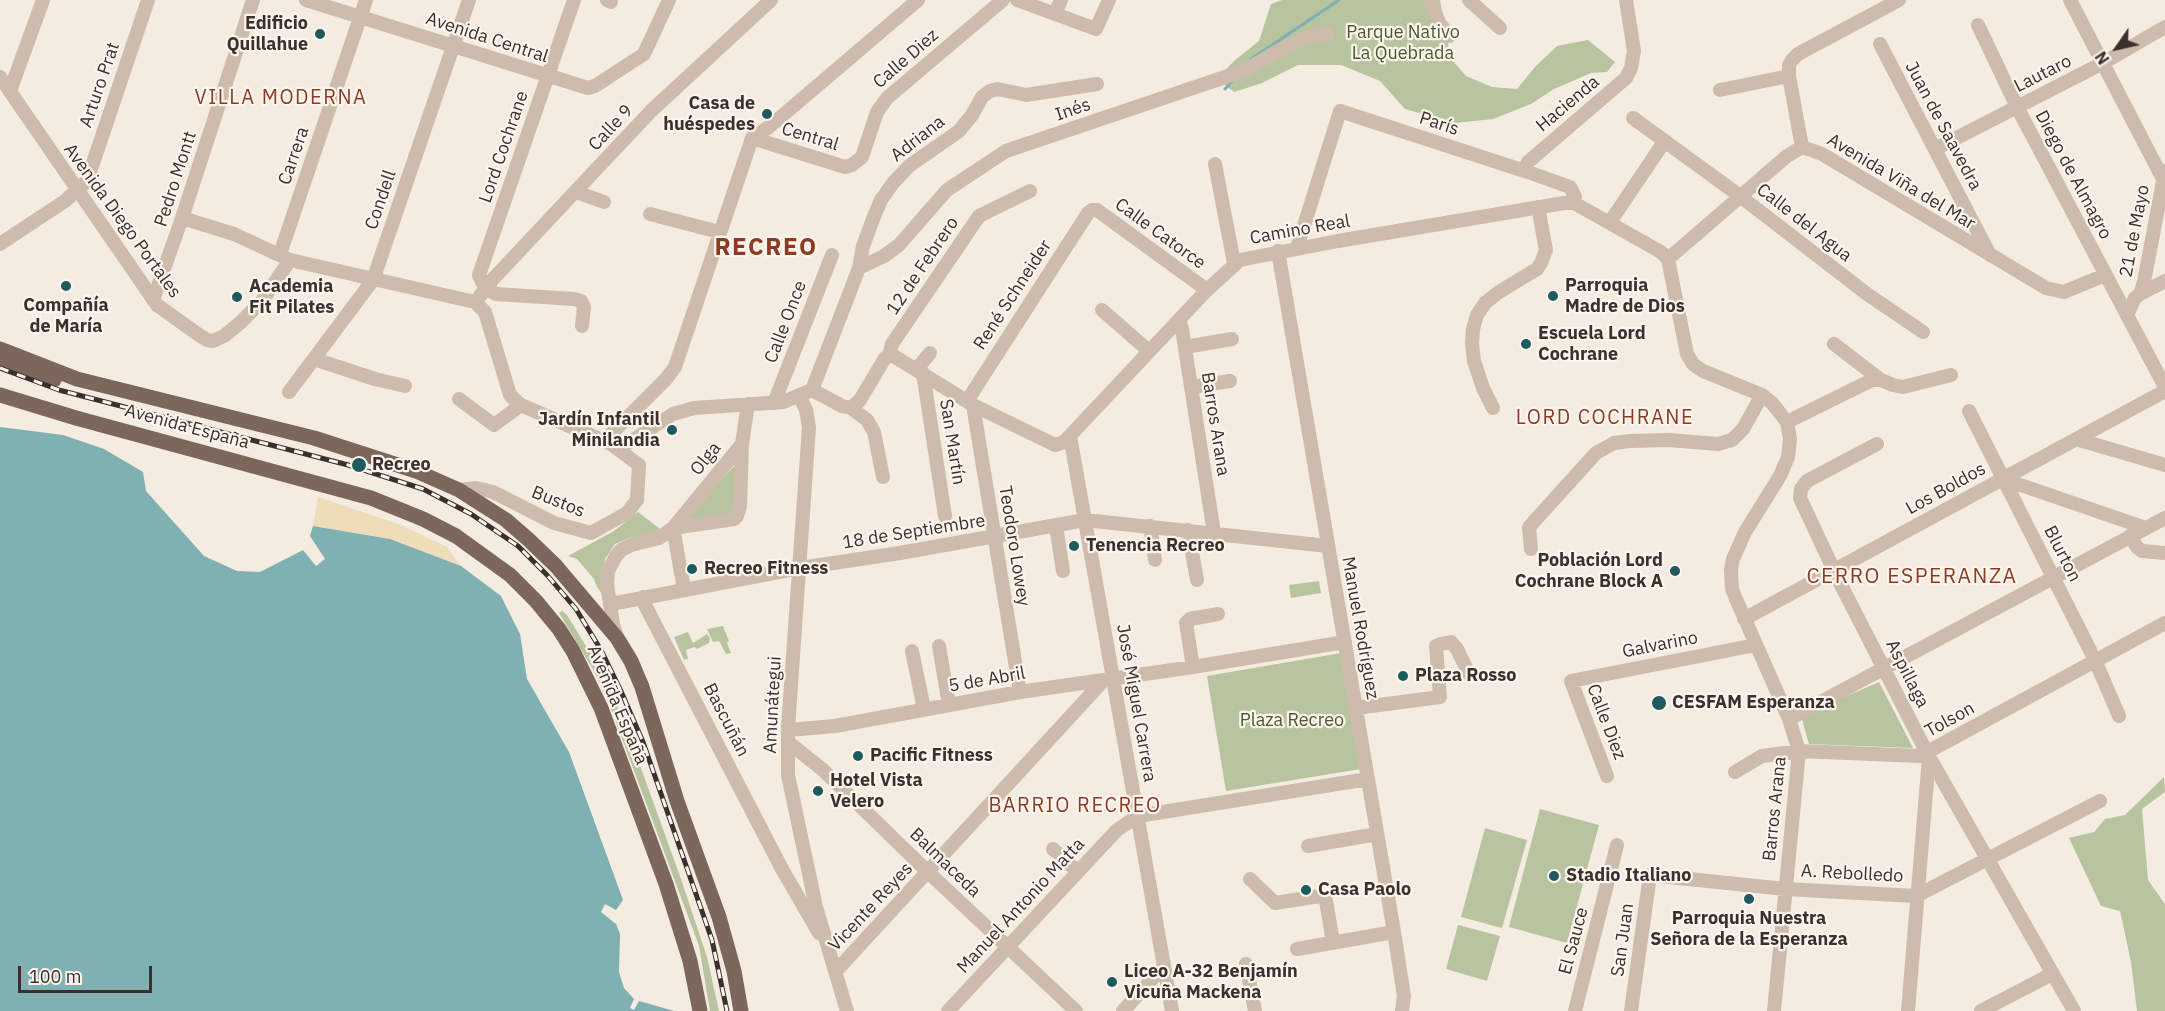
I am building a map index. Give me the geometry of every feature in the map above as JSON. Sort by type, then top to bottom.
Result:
[{"type":"main road","name":"Avenida España","points":[[0,349],[77,379],[314,438],[416,471],[459,490],[506,520],[529,540],[556,567],[617,638],[631,661],[642,687],[677,801],[719,917],[734,971],[741,1011]]},
{"type":"main road","name":"Avenida España","points":[[0,362],[65,383],[77,379]]},
{"type":"main road","name":"Avenida España","points":[[0,395],[76,418],[371,498],[423,519],[456,536],[510,575],[536,600],[559,629],[573,651],[601,708],[666,884],[690,961],[700,1011]]},
{"type":"street","points":[[0,103],[13,97],[43,0]]},
{"type":"street","name":"Arturo Prat","points":[[0,244],[77,192],[87,180],[148,0]]},
{"type":"street","name":"Pedro Montt","points":[[153,300],[253,0]]},
{"type":"street","name":"Avenida Central","points":[[306,0],[588,88],[595,86],[644,54],[669,0]]},
{"type":"street","name":"Carrera","points":[[285,257],[366,0]]},
{"type":"street","name":"Condell","points":[[289,392],[373,280],[454,47],[468,0]]},
{"type":"street","name":"Lord Cochrane","points":[[485,288],[479,275],[574,0]]},
{"type":"street","name":"Calle 9","points":[[485,288],[651,111],[771,0]]},
{"type":"street","points":[[608,442],[675,368],[752,138],[769,127],[918,0]]},
{"type":"street","name":"Calle Diez","points":[[857,162],[865,152],[877,112],[887,98],[1003,0]]},
{"type":"street","points":[[1017,0],[1096,29],[1109,0]]},
{"type":"street","points":[[1055,14],[1061,0]]},
{"type":"street","points":[[1430,0],[1438,22],[1449,36]]},
{"type":"street","points":[[1469,0],[1500,28]]},
{"type":"street","points":[[1802,147],[1789,65],[1798,54],[1899,0]]},
{"type":"street","points":[[2070,0],[2164,176]]},
{"type":"street","name":"Hacienda","points":[[1528,171],[1526,166],[1528,162],[1626,78],[1631,68],[1634,51],[1624,2]]},
{"type":"street","name":"Diego de Almagro","points":[[1978,26],[2017,107],[2165,389]]},
{"type":"street","name":"Lautaro","points":[[1935,149],[2103,63],[2165,27]]},
{"type":"street","name":"Inés","points":[[859,268],[884,256],[899,245],[947,190],[1006,151],[1246,70],[1305,38],[1327,34]]},
{"type":"street","name":"Juan de Saavedra","points":[[1880,44],[1990,256]]},
{"type":"street","points":[[1720,90],[1789,76]]},
{"type":"street","name":"Avenida Diego Portales","points":[[0,77],[153,300],[164,312],[199,335],[213,341],[224,336],[240,323],[262,301],[285,257]]},
{"type":"street","name":"Adriana","points":[[805,393],[859,268],[863,246],[881,200],[909,166],[958,131],[972,115],[981,97],[990,91],[998,89],[1026,95],[1097,84]]},
{"type":"street","name":"París","points":[[1297,248],[1340,111],[1528,171]]},
{"type":"street","name":"Calle del Agua","points":[[1633,118],[1740,196],[1867,294],[1923,332]]},
{"type":"street","name":"Central","points":[[752,138],[845,167],[857,162]]},
{"type":"street","points":[[1610,222],[1664,142]]},
{"type":"street","name":"Avenida Viña del Mar","points":[[1668,259],[1787,156],[1802,147],[1822,154],[2046,288],[2064,292],[2105,275]]},
{"type":"street","points":[[1215,164],[1234,263]]},
{"type":"street","points":[[1528,171],[1570,187],[1575,197],[1574,203],[1661,252],[1668,259],[1687,354],[1693,364],[1703,371],[1762,395],[1772,403],[1787,422],[1872,380],[1881,380]]},
{"type":"street","name":"21 de Mayo","points":[[2127,315],[2146,276],[2164,176]]},
{"type":"street","name":"12 de Febrero","points":[[889,356],[892,344],[979,216],[1029,191]]},
{"type":"street","points":[[576,192],[604,202]]},
{"type":"street","name":"Camino Real","points":[[1070,436],[1234,263],[1278,251],[1538,207],[1574,203]]},
{"type":"street","points":[[1493,408],[1474,361],[1473,329],[1485,303],[1538,269],[1546,250],[1538,207]]},
{"type":"street","name":"Calle Catorce","points":[[1092,210],[1097,210],[1207,290]]},
{"type":"street","name":"René Schneider","points":[[970,403],[1092,210]]},
{"type":"street","points":[[650,214],[719,232]]},
{"type":"street","points":[[182,218],[234,234],[285,257],[373,280],[475,302],[485,312],[510,395],[521,405],[608,442],[621,445],[640,436],[673,414],[694,408],[774,403],[791,400],[805,393],[851,408],[867,420],[874,432],[883,477]]},
{"type":"street","name":"Manuel Rodríguez","points":[[1278,251],[1394,932],[1404,996],[1402,1011]]},
{"type":"street","name":"Calle Once","points":[[774,403],[832,255]]},
{"type":"street","points":[[2137,296],[2165,281]]},
{"type":"street","points":[[475,302],[485,288],[496,294],[574,299],[580,301],[584,307],[582,326]]},
{"type":"street","name":"21 de Mayo","points":[[2118,300],[2137,296]]},
{"type":"street","points":[[1102,310],[1149,351]]},
{"type":"street","name":"Barros Arana","points":[[1179,320],[1214,533]]},
{"type":"street","points":[[1185,347],[1232,339]]},
{"type":"street","points":[[1834,344],[1881,380],[1893,385],[1903,387],[1951,375]]},
{"type":"street","points":[[920,371],[930,353]]},
{"type":"street","points":[[851,408],[860,400],[885,358],[895,355],[970,403],[1054,445],[1064,442],[1070,436]]},
{"type":"street","points":[[314,359],[375,379],[405,386]]},
{"type":"street","name":"San Martín","points":[[920,371],[945,516]]},
{"type":"street","points":[[1191,387],[1230,381]]},
{"type":"street","name":"Los Boldos","points":[[1744,619],[2165,389]]},
{"type":"street","name":"Amunátegui","points":[[805,393],[809,427],[788,736],[788,775],[816,907],[847,1011]]},
{"type":"street","points":[[1531,549],[1529,527],[1596,453],[1614,443],[1630,441],[1669,440],[1718,444],[1732,440],[1743,429],[1762,395]]},
{"type":"street","points":[[459,399],[494,425],[521,405]]},
{"type":"street","name":"Teodoro Lowey","points":[[970,403],[1020,692]]},
{"type":"street","name":"Olga","points":[[617,638],[608,593],[608,572],[616,556],[621,550],[631,545],[659,538],[673,528],[742,444],[748,404]]},
{"type":"street","name":"Blurton","points":[[1969,411],[2095,660],[2119,716]]},
{"type":"street","name":"Barros Arana","points":[[1774,1011],[1799,752],[1789,719],[1732,589],[1731,569],[1745,532],[1780,476],[1788,457],[1790,439],[1787,422]]},
{"type":"street","name":"Bustos","points":[[459,490],[476,488],[492,492],[554,523],[591,533],[627,513],[634,506],[637,500],[640,436]]},
{"type":"street","name":"José Miguel Carrera","points":[[1070,436],[1085,520],[1108,680],[1138,816],[1172,1011]]},
{"type":"street","points":[[2076,439],[2165,465]]},
{"type":"street","points":[[608,442],[639,465]]},
{"type":"street","points":[[684,590],[673,528],[734,519],[737,516],[740,506],[742,444]]},
{"type":"street","name":"Aspillaga","points":[[1877,444],[1807,482],[1801,489],[1800,498],[1834,571],[1928,755],[2074,1011]]},
{"type":"street","points":[[2003,479],[2146,528]]},
{"type":"street","points":[[1789,719],[2165,518]]},
{"type":"street","name":"18 de Septiembre","points":[[611,604],[800,568],[1085,520],[1328,546]]},
{"type":"street","points":[[1056,526],[1063,571]]},
{"type":"street","points":[[1150,526],[1155,560]]},
{"type":"street","points":[[1188,531],[1197,580]]},
{"type":"street","points":[[2130,536],[2142,551],[2165,553]]},
{"type":"street","name":"Bascuñán","points":[[643,597],[645,605],[782,869],[831,953]]},
{"type":"street","points":[[1193,667],[1185,623],[1190,619],[1218,614]]},
{"type":"street","name":"Tolson","points":[[1735,772],[1762,756],[1799,752],[1915,757],[1928,755],[2165,623]]},
{"type":"street","name":"5 de Abril","points":[[788,736],[1020,692],[1345,642]]},
{"type":"street","points":[[1356,708],[1440,697],[1436,646],[1441,644],[1451,642],[1469,674]]},
{"type":"street","name":"Galvarino","points":[[1570,681],[1756,645]]},
{"type":"street","points":[[939,646],[950,705]]},
{"type":"street","points":[[912,651],[924,709]]},
{"type":"street","name":"Vicente Reyes","points":[[836,971],[1108,680]]},
{"type":"street","name":"Calle Diez","points":[[1570,681],[1607,776]]},
{"type":"street","name":"Balmaceda","points":[[788,736],[1076,1011]]},
{"type":"street","points":[[1908,1011],[1928,755]]},
{"type":"street","name":"Manuel Antonio Matta","points":[[948,1011],[1117,830],[1138,816],[1368,779]]},
{"type":"street","name":"A. Rebolledo","points":[[1650,875],[1785,889],[1916,896],[2100,801]]},
{"type":"street","points":[[1308,846],[1377,834]]},
{"type":"street","name":"El Sauce","points":[[1575,1011],[1617,845]]},
{"type":"street","points":[[1053,849],[1078,872]]},
{"type":"street","name":"San Juan","points":[[1631,1011],[1650,875]]},
{"type":"street","points":[[1250,879],[1275,903],[1324,897],[1334,942]]},
{"type":"street","points":[[1297,949],[1394,932]]},
{"type":"street","points":[[1246,964],[1255,1011]]},
{"type":"street","points":[[1123,1011],[1164,966]]},
{"type":"street","points":[[1981,1011],[2052,974]]},
{"type":"green space","name":"Parque Nativo La Quebrada","points":[[1282,0],[1440,0],[1451,59],[1466,76],[1492,87],[1517,89],[1535,67],[1557,46],[1588,40],[1615,62],[1607,72],[1591,73],[1554,89],[1531,104],[1493,119],[1455,123],[1405,109],[1380,81],[1341,65],[1298,65],[1262,83],[1234,92],[1217,79],[1234,61],[1259,41],[1271,4]]},
{"type":"green space","points":[[737,463],[735,502],[732,511],[726,516],[684,519]]},
{"type":"green space","points":[[638,512],[660,529],[652,534],[629,538],[615,544],[605,559],[602,594],[594,579],[577,559],[568,556],[614,531]]},
{"type":"green space","points":[[1319,581],[1321,593],[1291,598],[1289,585]]},
{"type":"green space","points":[[562,611],[567,615],[603,674],[625,724],[707,957],[719,1011],[710,1011],[699,946],[610,706],[594,671],[559,613]]},
{"type":"green space","points":[[723,626],[731,653],[726,654],[719,641],[713,642],[707,629]]},
{"type":"green space","points":[[688,632],[693,643],[707,634],[710,638],[709,643],[697,649],[695,647],[686,650],[688,659],[684,660],[674,637]]},
{"type":"green space","name":"Plaza Recreo","points":[[1341,653],[1361,769],[1226,791],[1207,676]]},
{"type":"green space","points":[[1879,682],[1913,748],[1809,744],[1801,716]]},
{"type":"green space","points":[[2164,777],[2165,792],[2142,809],[2148,880],[2165,904],[2165,1011],[2137,1011],[2131,962],[2120,911],[2101,906],[2069,838],[2094,832],[2105,819],[2125,815]]},
{"type":"green space","name":"Stadio Italiano","points":[[1540,809],[1599,825],[1567,943],[1509,927]]},
{"type":"green space","points":[[1485,828],[1527,840],[1502,928],[1461,917]]},
{"type":"green space","points":[[1458,925],[1500,936],[1487,981],[1446,969]]},
{"type":"sand","points":[[318,497],[401,525],[447,547],[461,566],[390,539],[313,526]]},
{"type":"water","points":[[0,427],[63,435],[104,449],[143,472],[146,491],[204,556],[237,571],[260,572],[303,550],[316,566],[325,559],[310,536],[313,526],[390,539],[461,566],[501,596],[520,634],[527,679],[569,752],[623,900],[616,910],[605,904],[601,912],[616,924],[620,934],[619,972],[624,988],[634,999],[630,1008],[634,1010],[639,1001],[674,1011],[0,1011]]},
{"type":"waterway","points":[[1251,59],[1339,0]]},
{"type":"waterway","points":[[1225,89],[1233,80]]},
{"type":"railway","points":[[0,368],[59,390],[348,465],[423,489],[471,514],[518,546],[576,609],[601,650],[620,689],[643,742],[712,940],[727,1011]]},
{"type":"place","name":"Edificio Quillahue","points":[[320,34]]},
{"type":"place","name":"Casa de huéspedes","points":[[767,114]]},
{"type":"place","name":"Compañía de María","points":[[66,286]]},
{"type":"place","name":"Parroquia Madre de Dios","points":[[1553,296]]},
{"type":"place","name":"Academia Fit Pilates","points":[[237,297]]},
{"type":"place","name":"Escuela Lord Cochrane","points":[[1526,344]]},
{"type":"place","name":"Jardín Infantil Minilandia","points":[[672,430]]},
{"type":"place","name":"Recreo","points":[[359,465]]},
{"type":"place","name":"Tenencia Recreo","points":[[1074,546]]},
{"type":"place","name":"Recreo Fitness","points":[[692,569]]},
{"type":"place","name":"Población Lord Cochrane Block A","points":[[1675,571]]},
{"type":"place","name":"Plaza Rosso","points":[[1403,676]]},
{"type":"place","name":"CESFAM Esperanza","points":[[1659,703]]},
{"type":"place","name":"Pacific Fitness","points":[[858,756]]},
{"type":"place","name":"Hotel Vista Velero","points":[[818,791]]},
{"type":"place","name":"Stadio Italiano","points":[[1554,876]]},
{"type":"place","name":"Casa Paolo","points":[[1306,890]]},
{"type":"place","name":"Parroquia Nuestra Señora de la Esperanza","points":[[1749,899]]},
{"type":"place","name":"Liceo A-32 Benjamín Vicuña Mackena","points":[[1112,982]]},
{"type":"district","name":"VILLA MODERNA","points":[[281,98]]},
{"type":"district","name":"RECREO","points":[[766,248]]},
{"type":"district","name":"LORD COCHRANE","points":[[1605,418]]},
{"type":"district","name":"CERRO ESPERANZA","points":[[1912,577]]},
{"type":"district","name":"BARRIO RECREO","points":[[1075,806]]}]
